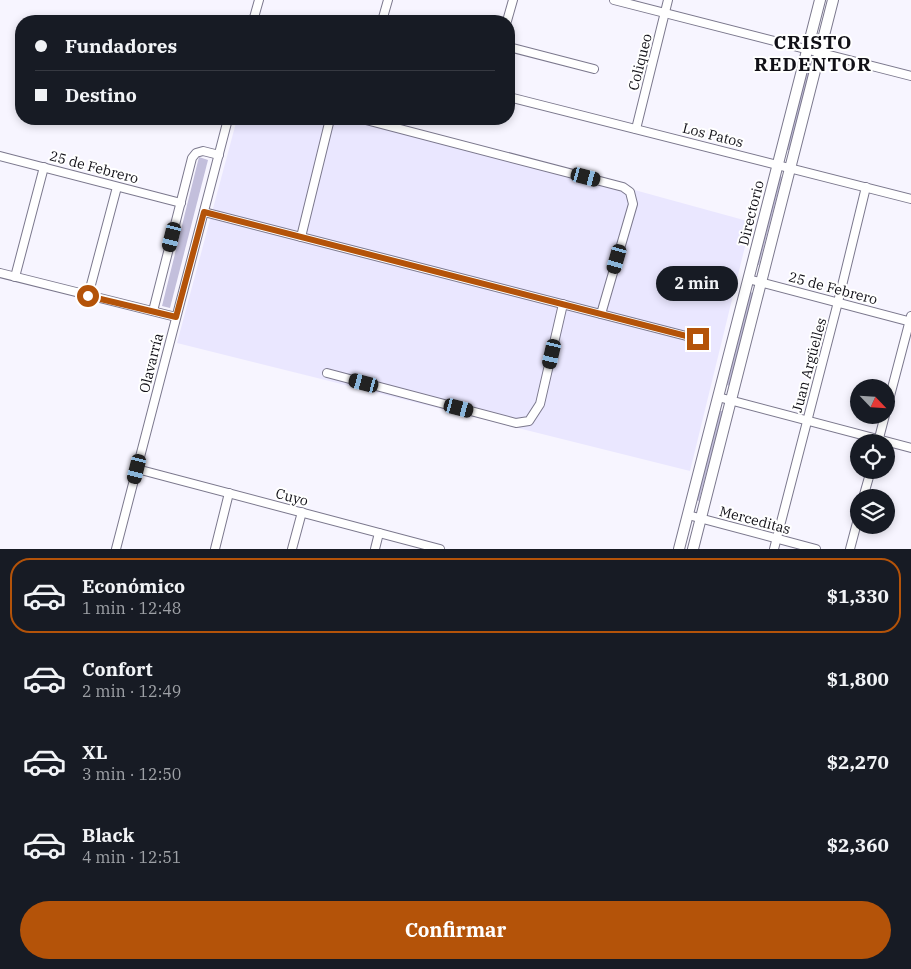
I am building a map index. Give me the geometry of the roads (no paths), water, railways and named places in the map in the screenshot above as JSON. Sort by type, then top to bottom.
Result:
[{"type":"main road","name":"Directorio","points":[[679,549],[820,0]]},
{"type":"main road","name":"Directorio","points":[[693,549],[833,0]]},
{"type":"street","points":[[254,15],[258,0]]},
{"type":"street","points":[[384,15],[388,0]]},
{"type":"street","points":[[509,15],[513,0]]},
{"type":"street","points":[[614,0],[911,76]]},
{"type":"street","name":"Coliqueo","points":[[636,129],[668,0]]},
{"type":"street","points":[[515,49],[594,69]]},
{"type":"street","name":"Los Patos","points":[[515,99],[911,199]]},
{"type":"street","name":"Olavarría","points":[[116,549],[226,125]]},
{"type":"street","points":[[301,237],[329,125]]},
{"type":"street","points":[[385,125],[623,187],[630,192],[633,204],[601,314]]},
{"type":"street","points":[[153,311],[192,158],[196,152],[203,151],[219,154]]},
{"type":"street","name":"25 de Febrero","points":[[0,156],[181,202]]},
{"type":"street","points":[[15,277],[44,167]]},
{"type":"street","points":[[88,296],[117,187]]},
{"type":"street","name":"Juan Argüelles","points":[[774,549],[866,187]]},
{"type":"street","points":[[204,212],[698,339]]},
{"type":"street","points":[[0,273],[176,317]]},
{"type":"street","name":"25 de Febrero","points":[[748,279],[911,320]]},
{"type":"street","points":[[326,373],[516,423],[529,421],[540,404],[563,304]]},
{"type":"street","points":[[895,379],[911,320]]},
{"type":"street","points":[[718,397],[854,434]]},
{"type":"street","points":[[895,445],[911,448]]},
{"type":"street","name":"Cuyo","points":[[137,469],[440,549]]},
{"type":"street","points":[[215,549],[229,493]]},
{"type":"street","points":[[292,549],[302,512]]},
{"type":"street","name":"Merceditas","points":[[688,515],[816,549]]},
{"type":"street","points":[[374,549],[379,533]]},
{"type":"street","points":[[850,549],[854,534]]},
{"type":"district","name":"CRISTO REDENTOR","points":[[813,53]]}]
